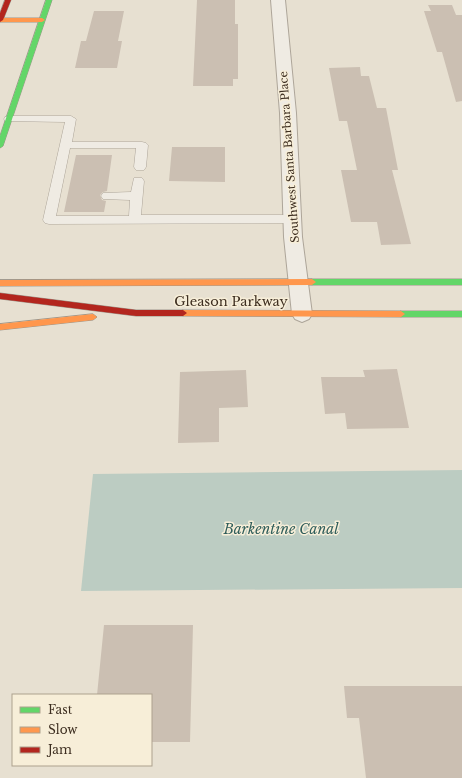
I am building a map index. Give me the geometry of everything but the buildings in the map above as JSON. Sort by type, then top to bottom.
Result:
[{"type":"main road","points":[[8,0],[0,20],[42,20]]},
{"type":"main road","points":[[0,146],[49,0]]},
{"type":"main road","name":"Gleason Parkway","points":[[0,283],[462,282]]},
{"type":"main road","name":"Gleason Parkway","points":[[0,296],[136,313],[462,314]]},
{"type":"main road","points":[[0,327],[26,323],[136,313]]},
{"type":"street","name":"Southwest Santa Barbara Place","points":[[278,0],[288,113],[293,219],[302,314]]},
{"type":"lane","points":[[9,119],[71,119],[49,220],[135,218],[293,219]]},
{"type":"lane","points":[[65,145],[142,145],[140,167]]},
{"type":"lane","points":[[60,173],[72,173]]},
{"type":"lane","points":[[135,218],[138,181]]},
{"type":"lane","points":[[55,196],[68,196]]},
{"type":"lane","points":[[106,196],[137,196]]},
{"type":"water","name":"Barkentine Canal","points":[[462,470],[462,588],[81,591],[93,474]]},
{"type":"traffic: fast","points":[[0,146],[49,0]]},
{"type":"traffic: fast","points":[[312,282],[462,282]]},
{"type":"traffic: fast","points":[[401,314],[462,314]]},
{"type":"traffic: slow","points":[[0,20],[42,20]]},
{"type":"traffic: slow","points":[[0,283],[312,282]]},
{"type":"traffic: slow","points":[[183,313],[401,314]]},
{"type":"traffic: slow","points":[[0,327],[93,317]]},
{"type":"traffic: jam","points":[[0,20],[8,0]]},
{"type":"traffic: jam","points":[[0,296],[136,313],[183,313]]}]
